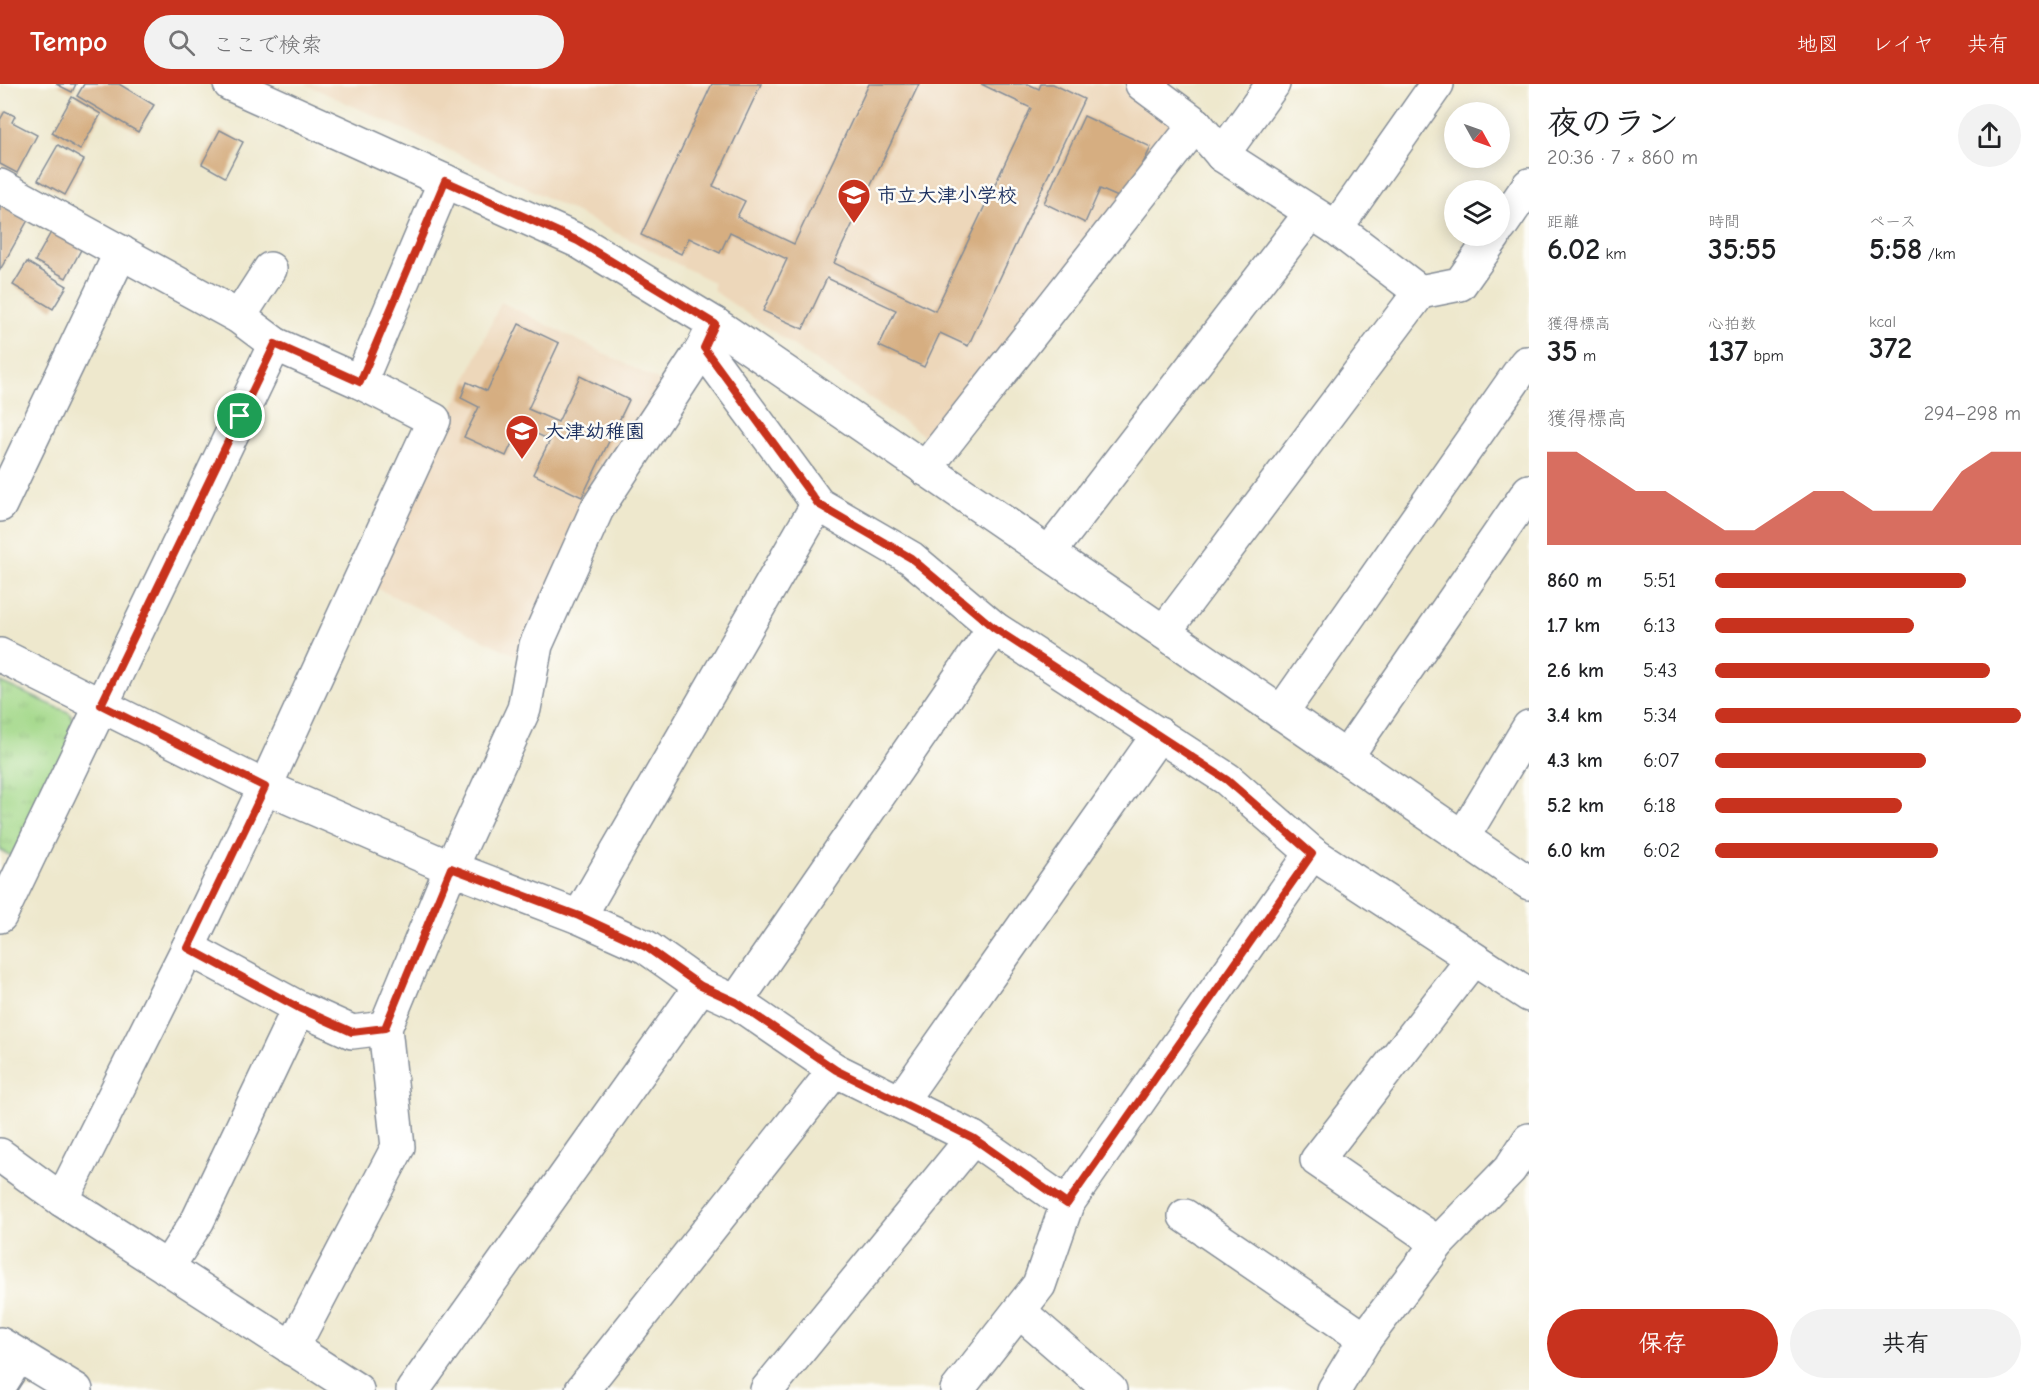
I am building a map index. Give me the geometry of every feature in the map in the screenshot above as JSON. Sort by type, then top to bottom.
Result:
[{"type":"street","points":[[230,84],[578,241],[709,336],[926,469],[1529,883]]},
{"type":"street","points":[[1142,84],[1196,123],[1222,155],[1323,221],[1420,292]]},
{"type":"street","points":[[1222,155],[1273,84]]},
{"type":"street","points":[[1049,553],[1437,84]]},
{"type":"street","points":[[926,469],[1196,123]]},
{"type":"street","points":[[360,382],[445,181]]},
{"type":"street","points":[[1510,213],[1529,185]]},
{"type":"street","points":[[0,186],[239,317],[275,344],[360,382],[434,420],[265,787],[188,948],[62,1200]]},
{"type":"street","points":[[1164,633],[1420,292],[1460,284],[1487,246]]},
{"type":"street","points":[[0,505],[121,252]]},
{"type":"street","points":[[239,317],[270,269]]},
{"type":"street","points":[[709,336],[818,504],[911,558],[994,628],[1227,780],[1312,854],[1529,995]]},
{"type":"street","points":[[292,1349],[398,1147],[385,1028],[451,868],[524,709],[536,645],[597,509],[709,336]]},
{"type":"street","points":[[0,916],[275,344]]},
{"type":"street","points":[[1281,712],[1526,363],[1529,363]]},
{"type":"street","points":[[1346,757],[1529,491]]},
{"type":"street","points":[[579,916],[818,504]]},
{"type":"street","points":[[736,1002],[994,628]]},
{"type":"street","points":[[0,655],[265,787],[451,868],[579,916],[646,947],[701,986],[736,1002],[836,1070],[973,1138],[1067,1204]]},
{"type":"street","points":[[1463,837],[1529,727]]},
{"type":"street","points":[[900,1102],[1159,734]]},
{"type":"street","points":[[957,1390],[1039,1285],[1067,1204],[1312,854]]},
{"type":"street","points":[[188,948],[299,1008],[352,1032],[385,1028]]},
{"type":"street","points":[[1438,1243],[1317,1160],[1473,959]]},
{"type":"street","points":[[413,1390],[701,986]]},
{"type":"street","points":[[167,1268],[198,1220],[299,1008]]},
{"type":"street","points":[[582,1390],[836,1070]]},
{"type":"street","points":[[767,1390],[973,1138]]},
{"type":"street","points":[[1334,1390],[1365,1339],[1438,1243],[1510,1169],[1529,1140]]},
{"type":"street","points":[[0,1155],[62,1200],[357,1390]]},
{"type":"street","points":[[1185,1216],[1365,1339]]},
{"type":"street","points":[[1020,1312],[1110,1390]]},
{"type":"street","points":[[0,1385],[9,1349],[75,1390]]},
{"type":"shaded area","name":"市立大津小学校","points":[[305,84],[1121,84],[1173,117],[1176,139],[935,443],[714,291],[713,282],[484,166]]},
{"type":"shaded area","name":"大津幼稚園","points":[[501,302],[662,382],[521,658],[372,586]]},
{"type":"green space","points":[[0,682],[70,713],[78,732],[17,859],[0,850]]},
{"type":"building","points":[[56,84],[76,84],[72,92]]},
{"type":"building","points":[[84,84],[119,84],[154,105],[138,132],[77,96]]},
{"type":"building","points":[[712,84],[761,84],[713,186],[745,201],[737,217],[794,244],[869,84],[919,84],[834,263],[935,311],[1031,108],[981,84],[1028,84],[1039,89],[1041,84],[1053,84],[1084,99],[968,346],[940,333],[924,367],[879,346],[896,310],[827,278],[803,329],[763,311],[787,259],[730,232],[720,253],[689,238],[681,254],[641,235]]},
{"type":"building","points":[[72,97],[101,114],[80,150],[52,133]]},
{"type":"building","points":[[5,111],[15,116],[12,122],[37,135],[17,173],[0,164],[0,120]]},
{"type":"building","points":[[1084,116],[1151,147],[1125,200],[1100,189],[1085,223],[1044,203]]},
{"type":"building","points":[[220,130],[243,142],[225,177],[202,164]]},
{"type":"building","points":[[58,145],[84,160],[65,195],[38,180]]},
{"type":"building","points":[[0,204],[28,220],[0,270]]},
{"type":"building","points":[[54,227],[84,244],[66,278],[35,261]]},
{"type":"building","points":[[27,262],[67,286],[53,309],[13,285]]},
{"type":"building","points":[[519,324],[559,343],[528,409],[558,422],[580,376],[629,400],[582,497],[533,474],[550,440],[520,426],[506,456],[464,437],[479,407],[461,398],[467,382],[487,391]]},
{"type":"place","name":"市立大津小学校","points":[[854,224]]},
{"type":"place","name":"大津幼稚園","points":[[522,460]]},
{"type":"route","points":[[445,181],[578,241],[715,324],[704,348],[818,504],[911,558],[994,628],[1227,780],[1312,854],[1067,1204],[973,1138],[836,1070],[736,1002],[701,986],[646,947],[579,916],[451,868],[385,1028],[352,1032],[299,1008],[188,948],[265,787],[101,705],[240,416],[275,344],[360,382],[445,181]]}]
